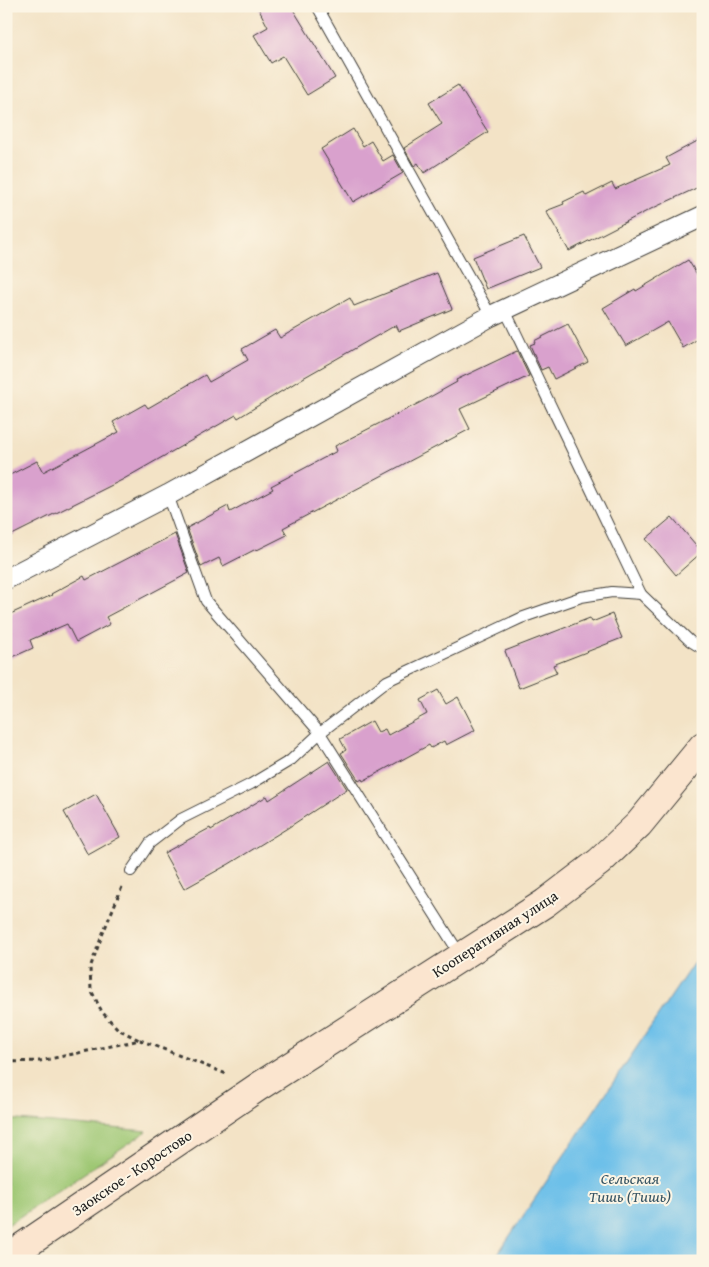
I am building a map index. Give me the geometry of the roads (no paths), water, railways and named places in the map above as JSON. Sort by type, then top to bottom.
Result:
[{"type":"street","points":[[6,579],[168,495],[498,313],[703,216]]},
{"type":"street","name":"Кооперативная улица","points":[[258,1087],[545,903],[599,862],[639,824],[703,746]]},
{"type":"street","name":"Заокское - Коростово","points":[[6,1258],[258,1087]]},
{"type":"lane","points":[[317,6],[498,313],[641,594],[690,641],[703,649]]},
{"type":"lane","points":[[168,495],[206,601],[320,733],[461,956]]},
{"type":"lane","points":[[131,871],[150,843],[181,819],[251,784],[291,760],[320,733],[387,681],[521,618],[581,597],[612,592],[641,594]]},
{"type":"water","name":"Сельская Тишь (Тишь)","points":[[703,949],[703,1261],[493,1261],[515,1228]]}]
